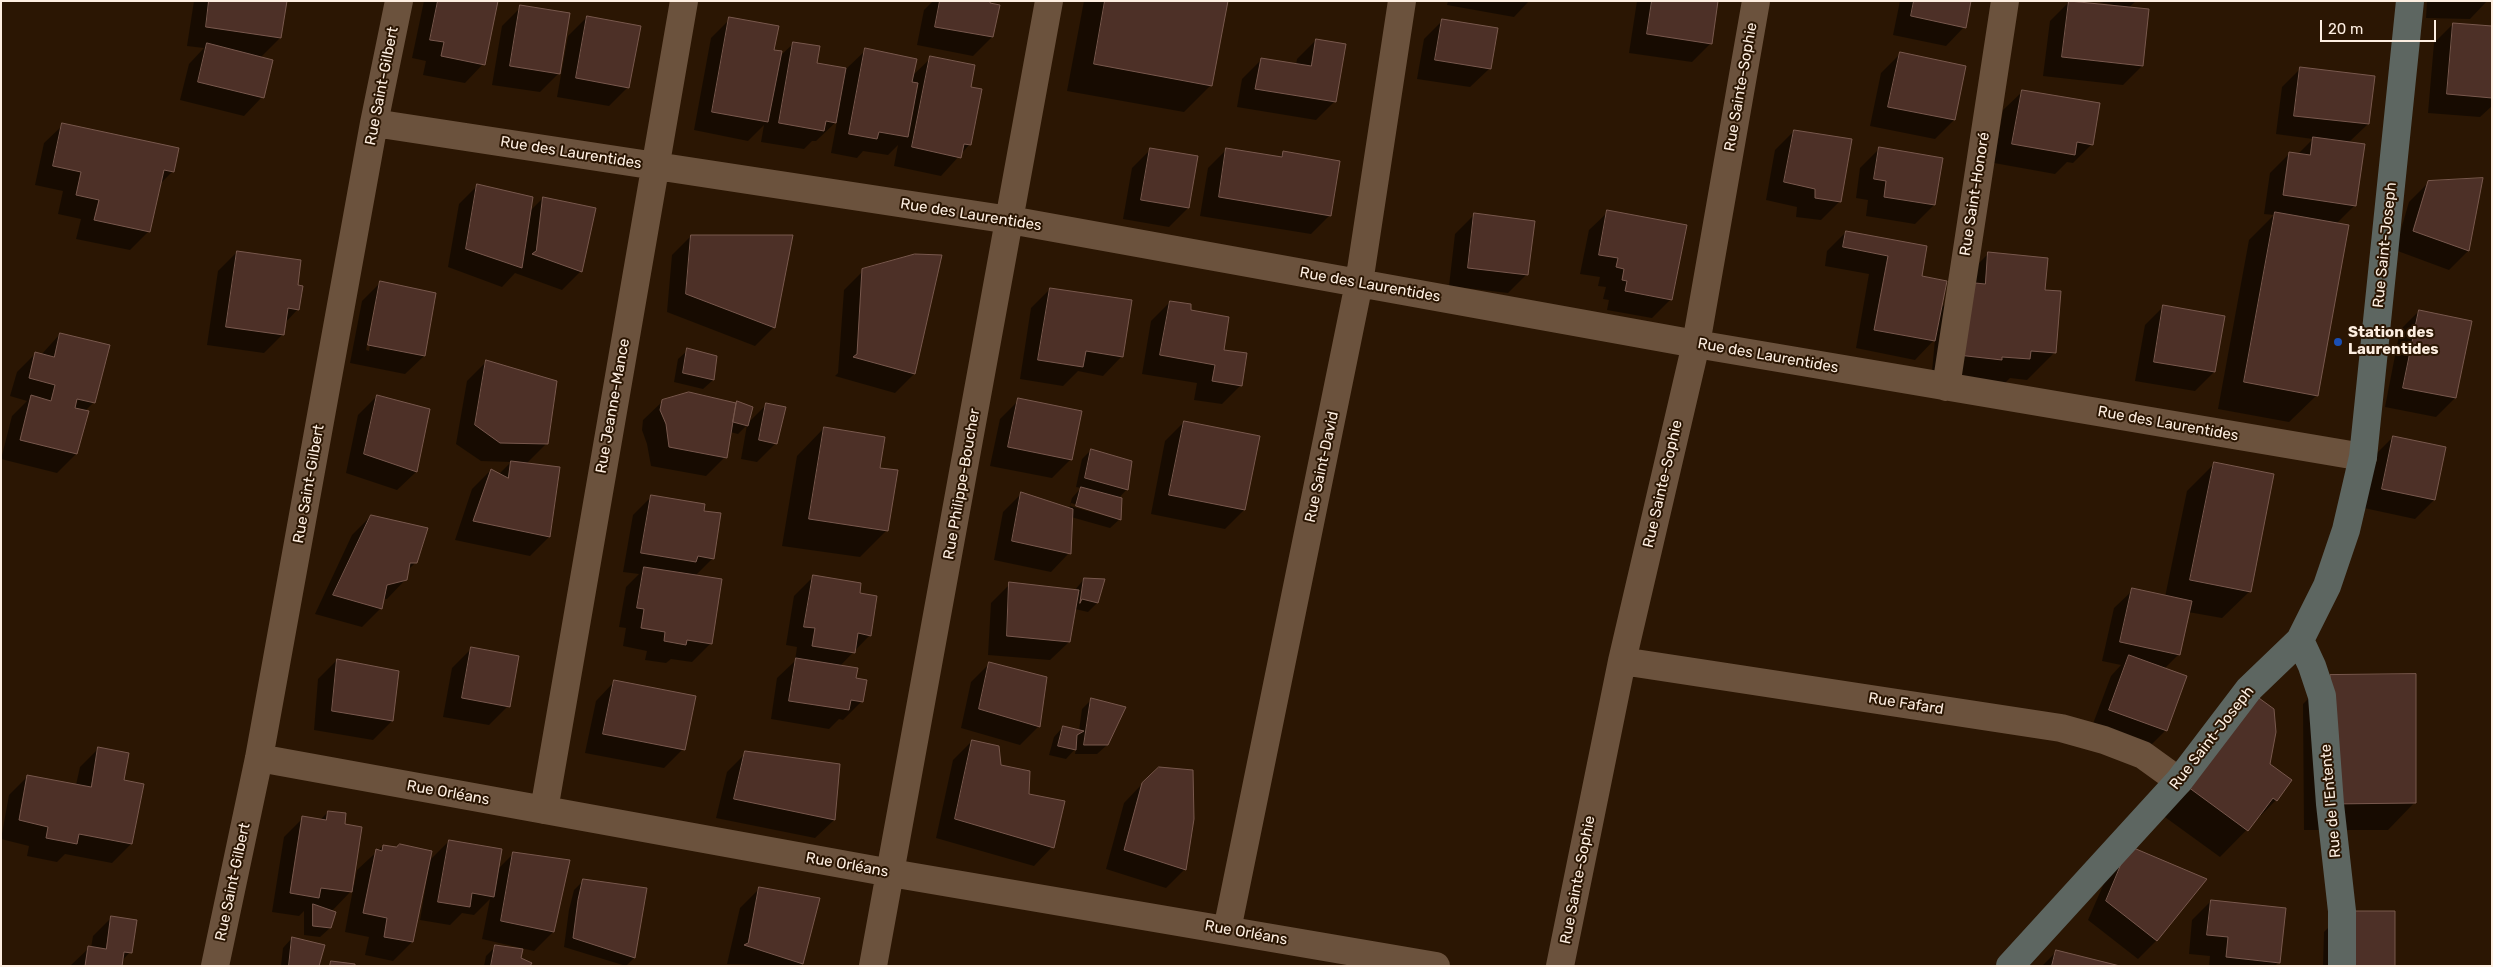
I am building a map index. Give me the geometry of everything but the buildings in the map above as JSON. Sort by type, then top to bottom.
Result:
[{"type":"street","name":"Rue Saint-Gilbert","points":[[215,966],[259,758],[374,123],[399,1]]},
{"type":"street","name":"Rue Jeanne-Mance","points":[[544,810],[684,1]]},
{"type":"street","name":"Rue Philippe-Boucher","points":[[873,966],[1049,1]]},
{"type":"street","name":"Rue Saint-David","points":[[1228,930],[1360,283],[1402,1]]},
{"type":"street","name":"Rue Sainte-Sophie","points":[[1560,966],[1622,661],[1696,344],[1756,1]]},
{"type":"street","name":"Rue Saint-Honoré","points":[[1946,387],[2005,1]]},
{"type":"street","name":"Rue Saint-Joseph","points":[[2010,966],[2179,782],[2248,689],[2300,640],[2327,586],[2346,530],[2363,457],[2410,1]]},
{"type":"street","name":"Rue des Laurentides","points":[[374,123],[1010,220],[1696,344],[2363,457]]},
{"type":"street","name":"Rue de l'Entente","points":[[2300,640],[2312,666],[2322,696],[2330,804],[2342,911],[2342,966]]},
{"type":"street","name":"Rue Fafard","points":[[1622,661],[2061,728],[2104,740],[2143,756],[2179,782]]},
{"type":"street","name":"Rue Orléans","points":[[259,758],[891,873],[1436,966]]},
{"type":"place","name":"Station des Laurentides","points":[[2338,342]]}]
